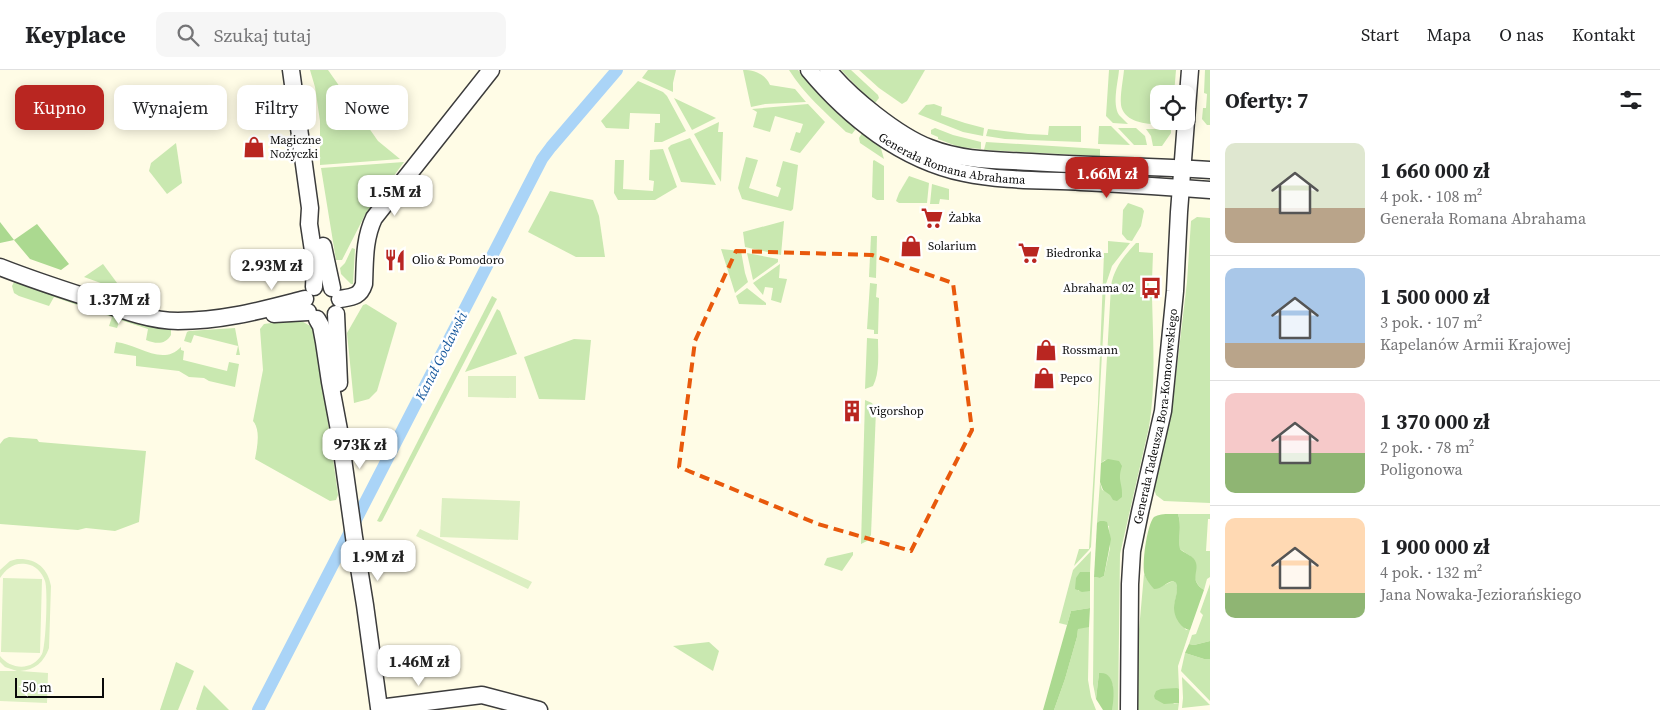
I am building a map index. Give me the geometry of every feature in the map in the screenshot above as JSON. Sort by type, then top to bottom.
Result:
[{"type":"street","points":[[291,70],[310,208],[309,224],[315,264],[311,305],[321,326],[339,430],[378,708],[482,695],[539,710]]},
{"type":"street","points":[[336,300],[355,297],[362,290],[366,243],[374,218],[490,70]]},
{"type":"street","name":"Generała Romana Abrahama","points":[[809,70],[823,86],[864,124],[896,137],[969,159],[1210,170]]},
{"type":"street","name":"Generała Romana Abrahama","points":[[828,70],[873,112],[896,137],[905,151],[924,160],[963,172],[1000,178],[1210,190]]},
{"type":"street","name":"Generała Tadeusza Bora-Komorowskiego","points":[[1189,85],[1190,70]]},
{"type":"street","name":"Generała Tadeusza Bora-Komorowskiego","points":[[1129,710],[1132,552],[1163,411],[1175,291],[1180,188],[1185,130]]},
{"type":"street","points":[[310,208],[318,223],[336,300],[339,430]]},
{"type":"street","points":[[0,267],[116,308],[159,319],[176,321],[204,320],[311,305],[326,286],[336,300]]},
{"type":"street","points":[[311,305],[327,320],[336,300]]},
{"type":"highlighted area","points":[[736,251],[872,255],[953,283],[972,430],[911,551],[818,524],[679,467],[695,341]]},
{"type":"green space","points":[[310,70],[328,70],[339,85],[326,85],[326,130],[370,130],[378,141],[400,159],[320,165],[320,121],[316,85]]},
{"type":"green space","points":[[648,70],[676,70],[673,92],[642,78]]},
{"type":"green space","points":[[743,70],[759,73],[770,85],[795,89],[806,102],[765,104],[751,107]]},
{"type":"green space","points":[[789,70],[798,70],[842,118],[846,117],[858,126],[852,134],[846,132],[816,103]]},
{"type":"green space","points":[[841,70],[851,70],[878,95],[879,98],[875,103],[864,94]]},
{"type":"green space","points":[[859,70],[925,70],[907,101],[902,104],[879,88]]},
{"type":"green space","points":[[1109,70],[1119,70],[1116,105],[1119,115],[1128,124],[1113,123],[1106,116]]},
{"type":"green space","points":[[1124,70],[1176,70],[1175,85],[1150,85],[1150,124],[1134,120],[1123,112],[1121,92]]},
{"type":"green space","points":[[1205,70],[1210,70],[1210,125],[1207,125],[1202,119],[1203,108],[1206,108],[1207,94],[1204,93]]},
{"type":"green space","points":[[638,81],[663,92],[667,96],[686,131],[662,142],[654,142],[655,123],[660,123],[660,114],[630,113],[629,129],[606,128],[601,121]]},
{"type":"green space","points":[[674,98],[716,118],[692,130]]},
{"type":"green space","points":[[808,104],[825,122],[800,153],[790,150],[796,132],[800,133],[803,124],[775,116],[770,132],[753,127],[757,112],[752,109]]},
{"type":"green space","points":[[934,104],[942,107],[941,115],[984,128],[983,136],[963,132],[918,114],[926,105]]},
{"type":"green space","points":[[719,122],[718,132],[723,132],[721,182],[694,134]]},
{"type":"green space","points":[[1049,126],[1081,126],[1081,142],[1005,139],[986,136],[988,129],[1048,135]]},
{"type":"green space","points":[[1099,126],[1111,126],[1130,145],[1098,144]]},
{"type":"green space","points":[[935,128],[981,142],[981,149],[959,147],[938,139],[938,137],[931,134],[931,130]]},
{"type":"green space","points":[[1118,128],[1136,128],[1145,136],[1147,145],[1134,145]]},
{"type":"green space","points":[[1146,129],[1171,130],[1162,146],[1153,146],[1151,136]]},
{"type":"green space","points":[[864,130],[880,145],[884,159],[860,143],[859,138]]},
{"type":"green space","points":[[690,138],[716,185],[681,182],[668,148]]},
{"type":"green space","points":[[986,142],[1100,149],[1100,156],[984,150]]},
{"type":"green space","points":[[176,143],[182,183],[167,194],[149,171],[151,163]]},
{"type":"green space","points":[[663,149],[677,187],[655,200],[618,200],[614,193],[615,160],[624,160],[623,189],[653,191],[654,181],[649,180],[650,150]]},
{"type":"green space","points":[[746,157],[758,160],[749,188],[778,197],[781,188],[776,186],[783,161],[798,165],[793,209],[791,211],[742,199],[738,188]]},
{"type":"green space","points":[[874,160],[884,166],[884,200],[877,200],[872,197]]},
{"type":"green space","points":[[404,162],[365,215],[342,260],[336,260],[321,168]]},
{"type":"green space","points":[[909,176],[929,183],[927,203],[899,203],[896,201]]},
{"type":"green space","points":[[932,184],[949,189],[949,200],[940,199],[939,204],[930,204]]},
{"type":"green space","points":[[550,191],[593,200],[599,216],[605,257],[576,257],[528,232]]},
{"type":"green space","points":[[1128,203],[1142,208],[1144,211],[1141,226],[1132,241],[1127,240],[1122,234],[1123,210]]},
{"type":"green space","points":[[1197,217],[1210,218],[1210,503],[1164,501],[1156,495],[1153,486],[1172,409],[1187,282],[1191,221]]},
{"type":"green space","points":[[784,221],[781,255],[745,247],[743,232]]},
{"type":"green space","points":[[0,222],[14,240],[0,243]]},
{"type":"green space","points":[[37,224],[69,264],[61,270],[30,259],[14,240]]},
{"type":"green space","points":[[871,236],[877,236],[876,278],[869,277]]},
{"type":"green space","points":[[1108,241],[1130,243],[1112,266],[1106,284],[1091,547],[1074,566],[1079,549],[1089,549],[1098,404],[1104,253],[1108,253]]},
{"type":"green space","points":[[1136,243],[1139,243],[1139,252],[1153,253],[1152,281],[1149,282],[1148,295],[1152,296],[1153,395],[1149,427],[1120,554],[1118,710],[1112,710],[1113,686],[1109,677],[1099,673],[1096,699],[1093,684],[1094,577],[1100,578],[1104,576],[1110,548],[1109,526],[1097,523],[1100,482],[1102,490],[1122,497],[1119,474],[1105,460],[1101,463],[1111,286],[1114,274],[1120,263]]},
{"type":"green space","points":[[352,248],[355,249],[353,284],[351,284],[341,274],[340,268],[345,263]]},
{"type":"green space","points":[[721,249],[741,251],[748,282],[735,293]]},
{"type":"green space","points":[[747,253],[778,259],[778,262],[753,280]]},
{"type":"green space","points":[[103,264],[123,291],[84,277]]},
{"type":"green space","points":[[780,264],[779,278],[787,279],[781,303],[771,300],[773,288],[765,287],[763,295],[753,283]]},
{"type":"green space","points":[[18,281],[169,327],[171,335],[166,341],[160,343],[153,342],[146,340],[148,329],[120,320],[117,328],[109,326],[112,317],[54,297],[49,306],[19,296],[14,293],[12,286],[14,282]]},
{"type":"green space","points":[[870,283],[877,284],[876,297],[879,298],[878,334],[874,334],[874,330],[867,329]]},
{"type":"green space","points":[[747,288],[766,305],[739,304],[736,296]]},
{"type":"green space","points":[[492,296],[497,299],[382,521],[377,521]]},
{"type":"green space","points":[[366,304],[397,323],[377,391],[369,399],[354,403],[347,333],[363,305]]},
{"type":"green space","points":[[497,309],[500,311],[517,354],[465,372]]},
{"type":"green space","points":[[298,319],[312,327],[316,334],[338,495],[336,500],[330,501],[255,459],[258,434],[253,421],[263,370],[260,329],[264,324]]},
{"type":"green space","points":[[235,328],[240,355],[236,355],[238,346],[194,335],[191,343],[184,341],[189,331]]},
{"type":"green space","points":[[867,338],[878,339],[878,363],[877,375],[873,386],[865,389]]},
{"type":"green space","points":[[574,339],[591,340],[585,400],[539,399],[524,357]]},
{"type":"green space","points":[[116,342],[158,355],[174,353],[181,347],[181,350],[184,351],[183,360],[227,371],[229,362],[239,364],[235,387],[204,378],[189,377],[179,371],[136,366],[136,356],[114,353]]},
{"type":"green space","points":[[468,376],[516,376],[516,398],[468,397]]},
{"type":"green space","points":[[865,400],[872,403],[876,410],[871,535],[867,541],[861,544]]},
{"type":"green space","points":[[9,437],[37,439],[39,442],[146,451],[139,522],[115,531],[0,524],[0,444]]},
{"type":"green space","points":[[1108,459],[1119,461],[1122,466],[1120,479],[1122,497],[1117,501],[1113,500],[1103,490],[1100,482],[1101,463]]},
{"type":"green space","points":[[442,498],[520,501],[518,540],[440,537]]},
{"type":"green space","points":[[1178,514],[1210,514],[1206,551],[1210,551],[1210,577],[1207,579],[1204,590],[1197,583],[1193,558],[1180,549]]},
{"type":"green space","points":[[1178,514],[1180,549],[1194,559],[1197,567],[1196,582],[1204,590],[1190,630],[1181,625],[1175,615],[1176,583],[1173,581],[1154,589],[1145,576],[1144,571],[1145,546],[1151,521],[1159,515]]},
{"type":"green space","points":[[1100,521],[1107,522],[1111,539],[1104,576],[1100,578],[1094,577],[1097,523]]},
{"type":"green space","points":[[420,529],[532,582],[528,589],[416,536]]},
{"type":"green space","points":[[1091,551],[1090,572],[1080,572],[1078,591],[1090,591],[1090,608],[1071,611],[1067,625],[1059,623],[1073,570]]},
{"type":"green space","points":[[853,552],[853,555],[842,571],[824,565],[827,558]]},
{"type":"green space","points":[[17,559],[30,560],[40,565],[47,574],[51,586],[49,648],[38,664],[30,669],[20,671],[48,673],[47,703],[0,701],[0,671],[17,671],[5,667],[0,662],[0,656],[10,664],[22,667],[28,666],[38,660],[42,654],[45,640],[46,586],[42,575],[32,566],[18,564],[11,567],[0,578],[0,570],[10,561]]},
{"type":"green space","points":[[1080,572],[1090,572],[1090,591],[1082,592],[1075,589],[1076,578]]},
{"type":"green space","points":[[1144,574],[1147,579],[1160,587],[1173,581],[1176,583],[1175,612],[1186,630],[1190,630],[1178,666],[1179,689],[1161,689],[1174,704],[1179,703],[1178,710],[1137,710],[1138,641]]},
{"type":"green space","points":[[3,578],[42,579],[40,653],[1,652]]},
{"type":"green space","points":[[1210,584],[1210,641],[1194,645],[1189,644],[1192,635],[1196,634],[1203,615],[1200,612]]},
{"type":"green space","points":[[1090,608],[1089,627],[1078,629],[1065,679],[1054,710],[1043,710],[1071,611]]},
{"type":"green space","points":[[1089,627],[1088,680],[1096,710],[1054,710],[1065,679],[1078,628]]},
{"type":"green space","points":[[1210,641],[1210,659],[1185,653],[1189,644],[1194,645]]},
{"type":"green space","points":[[709,642],[719,651],[713,671],[673,646]]},
{"type":"green space","points":[[1185,653],[1210,659],[1210,701],[1181,671]]},
{"type":"green space","points":[[176,662],[194,671],[178,710],[160,710]]},
{"type":"green space","points":[[1099,673],[1109,676],[1112,681],[1114,692],[1112,710],[1103,710],[1096,699]]},
{"type":"green space","points":[[1182,677],[1210,705],[1182,708]]},
{"type":"green space","points":[[204,685],[229,710],[196,709]]},
{"type":"green space","points":[[1179,689],[1179,703],[1164,704],[1155,699],[1156,691]]},
{"type":"waterway","name":"Kanał Gocławski","points":[[258,710],[542,159],[617,70]]},
{"type":"place","name":"Magiczne Nożyczki","points":[[254,147]]},
{"type":"place","name":"Żabka","points":[[932,218]]},
{"type":"place","name":"Solarium","points":[[911,246]]},
{"type":"place","name":"Biedronka","points":[[1029,253]]},
{"type":"place","name":"Olio & Pomodoro","points":[[395,260]]},
{"type":"place","name":"Abrahama 02","points":[[1151,288]]},
{"type":"place","name":"Rossmann","points":[[1046,350]]},
{"type":"place","name":"Pepco","points":[[1044,378]]},
{"type":"place","name":"Vigorshop","points":[[852,411]]}]
